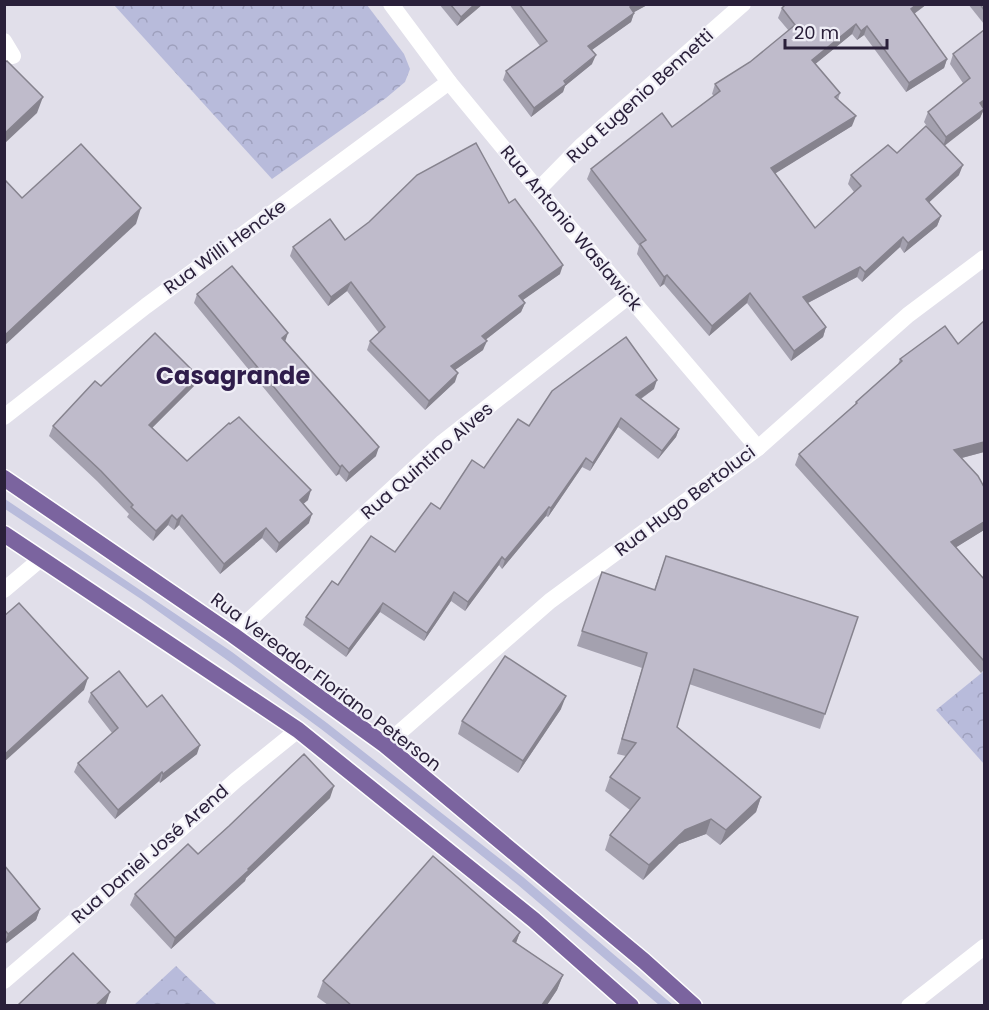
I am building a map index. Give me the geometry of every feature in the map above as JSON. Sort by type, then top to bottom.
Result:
[{"type":"main road","name":"Rua Vereador Floriano Peterson","points":[[4,477],[233,635],[385,745],[694,1005]]},
{"type":"main road","points":[[4,534],[298,730],[534,920],[631,1005]]},
{"type":"street","name":"Rua Antonio Waslawick","points":[[391,4],[449,82],[538,190],[758,447]]},
{"type":"street","name":"Rua Eugenio Bennetti","points":[[538,190],[581,146],[743,4]]},
{"type":"street","name":"Rua Willi Hencke","points":[[4,417],[146,306],[449,82]]},
{"type":"street","name":"Rua Hugo Bertoluci","points":[[385,745],[550,601],[758,447],[908,315],[984,258]]},
{"type":"street","name":"Rua Quintino Alves","points":[[233,635],[443,442],[629,297]]},
{"type":"street","points":[[4,590],[42,558]]},
{"type":"street","name":"Rua Daniel José Arend","points":[[4,981],[236,780],[298,730]]},
{"type":"street","points":[[909,1005],[984,947]]},
{"type":"green space","points":[[114,5],[367,5],[404,54],[410,69],[405,82],[386,98],[272,179]]},
{"type":"green space","points":[[5,499],[232,652],[327,723],[523,877],[673,1005],[659,1005],[518,885],[321,729],[141,599],[5,509]]},
{"type":"green space","points":[[984,671],[984,764],[936,710]]},
{"type":"green space","points":[[176,966],[217,1005],[134,1005]]},
{"type":"building","points":[[450,4],[475,4],[461,17]]},
{"type":"building","points":[[519,4],[635,4],[630,7],[634,13],[588,46],[596,55],[564,81],[566,84],[534,108],[506,71],[547,41]]},
{"type":"building","points":[[786,4],[917,4],[911,9],[947,59],[909,83],[867,26],[861,31],[856,24],[812,60],[840,93],[835,97],[856,116],[771,168],[815,228],[861,186],[851,175],[888,145],[897,153],[926,126],[963,165],[926,199],[941,216],[908,243],[903,237],[865,272],[860,267],[803,297],[826,327],[794,351],[750,293],[712,326],[667,275],[664,277],[640,244],[646,240],[591,169],[662,113],[672,127],[720,91],[715,84],[750,62],[795,25],[782,8]]},
{"type":"building","points":[[984,30],[984,100],[980,103],[984,109],[946,137],[928,112],[970,78],[953,54]]},
{"type":"building","points":[[7,61],[43,97],[4,134],[4,63]]},
{"type":"building","points":[[476,143],[509,203],[515,199],[563,265],[519,296],[525,303],[482,336],[487,341],[451,366],[458,373],[429,401],[370,341],[385,327],[351,282],[331,297],[293,247],[330,219],[345,240],[369,222],[417,175]]},
{"type":"building","points":[[81,144],[141,208],[4,336],[4,179],[22,198]]},
{"type":"building","points":[[232,266],[288,333],[282,338],[379,447],[349,473],[342,465],[340,467],[197,294]]},
{"type":"building","points":[[984,321],[984,442],[954,450],[978,476],[984,487],[984,522],[951,542],[984,579],[984,661],[799,454],[902,361],[900,359],[945,326],[958,344]]},
{"type":"building","points":[[155,333],[198,376],[149,425],[187,461],[229,423],[239,417],[311,490],[300,500],[312,514],[279,543],[266,528],[224,564],[182,515],[177,520],[172,515],[156,531],[131,507],[133,505],[101,471],[53,426],[95,381],[101,386]]},
{"type":"building","points":[[626,337],[657,380],[636,395],[679,429],[662,451],[621,418],[593,463],[586,458],[551,508],[549,507],[505,560],[502,557],[468,602],[454,592],[427,633],[383,603],[349,649],[306,617],[332,581],[338,585],[371,536],[395,552],[431,503],[440,509],[472,460],[484,468],[518,419],[529,426],[552,391]]},
{"type":"building","points":[[666,556],[858,617],[825,714],[694,669],[677,727],[761,797],[726,830],[711,819],[685,830],[649,865],[610,835],[640,798],[610,777],[636,743],[622,739],[647,653],[582,631],[602,572],[655,590]]},
{"type":"building","points":[[19,603],[88,678],[4,755],[4,616]]},
{"type":"building","points":[[505,656],[566,696],[523,761],[462,721]]},
{"type":"building","points":[[119,671],[147,707],[162,695],[200,745],[163,774],[162,772],[118,810],[78,763],[118,728],[91,693]]},
{"type":"building","points":[[304,754],[334,786],[249,870],[175,938],[135,894],[188,844],[198,854]]},
{"type":"building","points":[[433,856],[520,932],[513,941],[563,975],[542,1005],[351,1005],[323,981]]},
{"type":"building","points":[[4,865],[40,909],[8,934],[4,929]]},
{"type":"building","points":[[73,953],[110,992],[96,1005],[18,1005]]},
{"type":"district","name":"Casagrande","points":[[233,376]]}]
